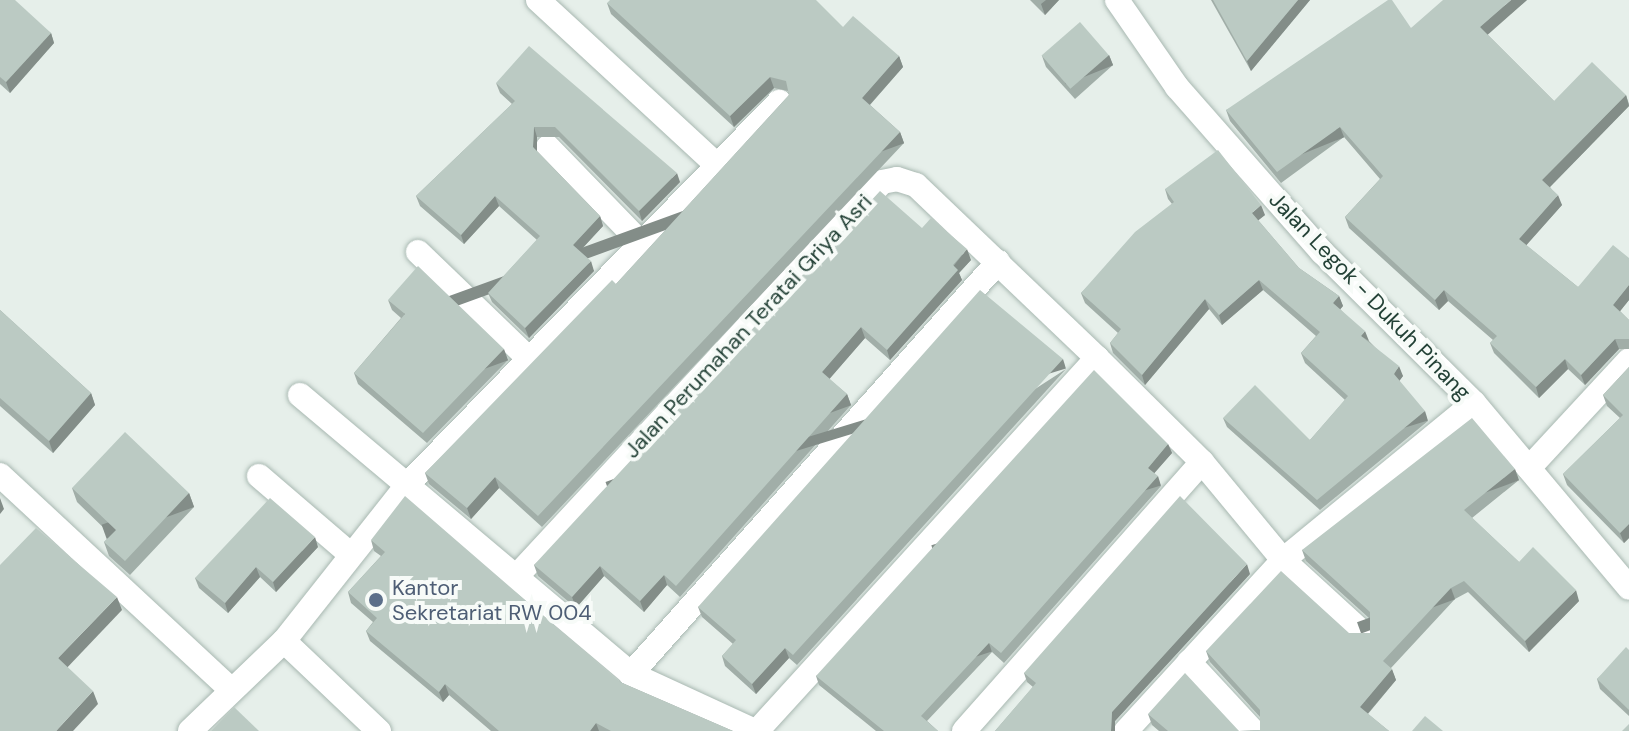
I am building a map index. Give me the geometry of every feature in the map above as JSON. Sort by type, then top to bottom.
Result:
[{"type":"street","points":[[538,0],[721,169]]},
{"type":"street","name":"Jalan Legok - Dukuh Pinang","points":[[1117,0],[1177,87],[1322,252],[1474,403],[1629,588]]},
{"type":"street","points":[[190,731],[230,689],[284,641],[408,484],[528,358],[721,169],[779,102]]},
{"type":"street","points":[[548,147],[644,246]]},
{"type":"street","name":"Jalan Perumahan Teratai Griya Asri","points":[[514,579],[882,182],[916,185],[1202,462],[1283,560],[1363,633]]},
{"type":"street","points":[[418,252],[528,358]]},
{"type":"street","points":[[631,674],[998,262]]},
{"type":"street","points":[[300,395],[408,484],[514,579],[631,674],[756,731],[1097,358]]},
{"type":"street","points":[[1529,468],[1629,360]]},
{"type":"street","points":[[1126,731],[1283,560],[1474,403]]},
{"type":"street","points":[[964,731],[1202,462]]},
{"type":"street","points":[[0,475],[230,689]]},
{"type":"street","points":[[259,476],[350,554]]},
{"type":"street","points":[[284,641],[379,731]]},
{"type":"street","points":[[1189,662],[1253,731]]},
{"type":"building","points":[[0,0],[15,0],[51,33],[6,82],[0,77]]},
{"type":"building","points":[[610,0],[816,0],[843,27],[853,16],[899,56],[862,98],[900,132],[538,516],[495,477],[467,508],[425,473],[612,280],[616,284],[789,95],[786,81],[770,77],[730,116],[607,3]]},
{"type":"building","points":[[1213,0],[1298,0],[1247,61]]},
{"type":"building","points":[[1392,0],[1411,28],[1443,0],[1511,0],[1480,27],[1554,101],[1592,62],[1626,95],[1542,180],[1558,195],[1519,239],[1578,287],[1613,245],[1629,258],[1629,285],[1613,305],[1629,320],[1629,339],[1615,339],[1581,375],[1565,359],[1536,387],[1490,343],[1497,336],[1444,290],[1435,300],[1345,217],[1383,176],[1340,127],[1277,172],[1226,110]]},
{"type":"building","points":[[1080,22],[1109,55],[1070,89],[1042,55]]},
{"type":"building","points":[[529,46],[677,173],[639,211],[555,127],[534,127],[533,147],[600,216],[573,245],[591,261],[525,328],[488,293],[540,236],[495,196],[461,235],[416,196],[515,101],[496,83]]},
{"type":"building","points":[[1218,150],[1261,205],[1252,213],[1299,268],[1339,296],[1333,303],[1365,331],[1361,336],[1399,366],[1394,374],[1425,411],[1317,500],[1223,418],[1255,385],[1310,440],[1348,396],[1301,353],[1320,332],[1259,280],[1219,315],[1205,299],[1142,375],[1110,343],[1121,329],[1081,293],[1135,232],[1174,202],[1165,189]]},
{"type":"building","points":[[880,191],[922,228],[931,218],[967,249],[953,265],[958,270],[887,350],[861,327],[822,372],[847,394],[676,586],[664,575],[640,601],[600,566],[572,597],[534,565]]},
{"type":"building","points":[[418,266],[504,349],[423,433],[354,373],[405,314],[388,300]]},
{"type":"building","points":[[980,290],[1063,359],[793,655],[785,648],[752,684],[722,656],[736,640],[698,607]]},
{"type":"building","points":[[0,310],[91,393],[49,441],[0,398]]},
{"type":"building","points":[[1629,367],[1629,524],[1620,533],[1563,474],[1623,415],[1603,395]]},
{"type":"building","points":[[1094,370],[1168,444],[1148,468],[1158,476],[1001,653],[989,643],[921,716],[938,731],[884,731],[816,676]]},
{"type":"building","points":[[1472,418],[1515,469],[1464,510],[1519,562],[1533,547],[1576,590],[1525,641],[1464,581],[1451,588],[1383,661],[1392,669],[1360,707],[1389,731],[1239,731],[1260,730],[1260,710],[1206,651],[1281,571],[1349,633],[1370,633],[1370,612],[1302,550]]},
{"type":"building","points":[[125,432],[189,493],[125,561],[104,542],[116,530],[72,488]]},
{"type":"building","points":[[405,496],[620,682],[733,731],[611,731],[596,723],[590,731],[499,731],[445,684],[439,692],[366,631],[377,618],[348,592],[385,552],[371,540]]},
{"type":"building","points":[[1180,496],[1247,564],[1112,712],[1111,731],[995,731],[1036,683],[1024,673]]},
{"type":"building","points":[[270,498],[315,537],[273,582],[256,567],[225,603],[195,578]]},
{"type":"building","points":[[36,528],[117,597],[58,658],[93,691],[56,731],[0,731],[0,565]]},
{"type":"building","points":[[1626,647],[1629,650],[1629,710],[1597,679]]},
{"type":"building","points":[[1185,673],[1239,731],[1168,731],[1148,714]]},
{"type":"building","points":[[234,707],[259,731],[211,731]]},
{"type":"building","points":[[1425,716],[1443,731],[1412,731]]},
{"type":"place","name":"Kantor Sekretariat RW 004","points":[[376,600]]}]
